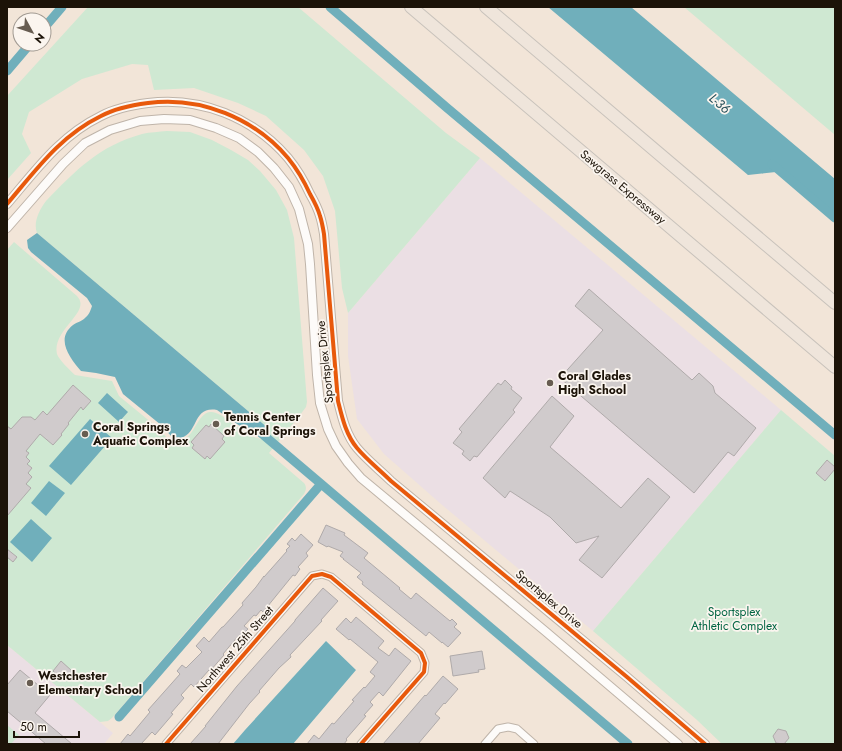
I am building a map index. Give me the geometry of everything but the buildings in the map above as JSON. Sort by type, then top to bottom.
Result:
[{"type":"highway","name":"Sawgrass Expressway","points":[[411,7],[835,367]]},
{"type":"highway","points":[[486,7],[835,303]]},
{"type":"street","name":"Sportsplex Drive","points":[[7,204],[51,152],[76,131],[102,115],[133,105],[162,101],[193,104],[222,112],[240,120],[269,139],[288,158],[302,177],[320,216],[324,234],[338,401],[342,418],[356,447],[391,481],[621,672],[705,744]]},
{"type":"street","name":"Sportsplex Drive","points":[[7,228],[62,164],[85,143],[110,130],[140,121],[164,119],[190,120],[216,128],[239,138],[258,152],[274,168],[289,187],[299,210],[308,244],[320,403],[328,429],[336,446],[348,463],[361,478],[540,626],[678,744]]},
{"type":"street","name":"Northwest 25th Street","points":[[166,744],[312,576],[322,574],[331,577],[421,653],[425,663],[424,672],[361,744]]},
{"type":"street","points":[[485,744],[498,728],[508,727],[517,729],[534,744]]},
{"type":"shaded area","name":"Coral Glades High School","points":[[480,158],[781,410],[593,631],[441,504],[384,454],[357,419],[348,356],[348,313]]},
{"type":"shaded area","name":"Westchester Elementary School","points":[[7,645],[113,733],[104,744],[7,744]]},
{"type":"green space","points":[[88,7],[298,7],[446,133],[480,158],[348,313],[342,288],[335,211],[323,176],[304,150],[266,116],[238,103],[194,88],[154,90],[148,65],[132,64],[82,79],[29,112],[22,134],[31,153],[7,180],[7,96],[47,52],[52,52],[52,47]]},
{"type":"green space","points":[[684,7],[835,7],[835,135]]},
{"type":"green space","name":"Tennis Center of Coral Springs","points":[[167,131],[190,132],[212,140],[248,160],[260,171],[276,190],[287,210],[294,238],[307,402],[306,407],[269,453],[304,483],[306,488],[304,494],[112,718],[108,721],[100,722],[7,645],[7,250],[14,242],[80,300],[78,312],[63,331],[57,346],[58,356],[75,375],[112,381],[119,396],[158,428],[169,440],[182,440],[186,438],[202,417],[210,412],[221,415],[248,434],[262,439],[270,430],[268,428],[37,233],[36,221],[43,205],[78,169],[89,160],[113,145],[127,139],[145,133]]},
{"type":"green space","name":"Sportsplex Athletic Complex","points":[[781,410],[835,456],[835,744],[722,744],[697,720],[593,631]]},
{"type":"green space","points":[[7,725],[19,735],[11,744],[7,744]]},
{"type":"water","points":[[548,7],[631,7],[835,179],[835,219],[785,171],[748,175]]},
{"type":"water","points":[[37,233],[268,428],[260,437],[250,433],[217,410],[209,410],[203,412],[199,416],[191,431],[187,435],[181,438],[172,437],[161,425],[123,394],[115,377],[81,371],[66,348],[65,336],[73,325],[83,320],[87,316],[92,306],[87,298],[31,252],[28,248],[27,240]]},
{"type":"water","points":[[107,393],[128,412],[119,422],[98,403]]},
{"type":"water","points":[[90,419],[112,438],[71,485],[49,466]]},
{"type":"water","points":[[49,481],[65,493],[46,516],[31,503]]},
{"type":"water","points":[[31,519],[52,538],[32,562],[10,542]]},
{"type":"water","points":[[326,641],[356,670],[293,744],[233,744],[245,730]]},
{"type":"waterway","points":[[52,19],[62,7]]},
{"type":"waterway","points":[[330,7],[446,107],[835,435]]},
{"type":"waterway","points":[[7,71],[23,52]]},
{"type":"waterway","name":"L-36","points":[[772,164],[835,218]]},
{"type":"waterway","points":[[254,427],[628,744]]},
{"type":"waterway","points":[[119,717],[321,484]]},
{"type":"cycle path","points":[[7,204],[39,166],[73,133],[86,124],[118,109],[148,103],[187,103],[225,113],[242,121],[259,132],[274,144],[294,166],[303,180],[321,218],[324,234],[338,401],[345,426],[353,443],[365,457],[391,481],[627,677],[705,744]]},
{"type":"cycle path","points":[[166,744],[312,576],[322,574],[331,577],[421,653],[425,663],[424,672],[361,744]]},
{"type":"place","name":"Coral Glades High School","points":[[550,383]]},
{"type":"place","name":"Tennis Center of Coral Springs","points":[[216,424]]},
{"type":"place","name":"Coral Springs Aquatic Complex","points":[[85,434]]},
{"type":"place","name":"Westchester Elementary School","points":[[30,683]]}]
